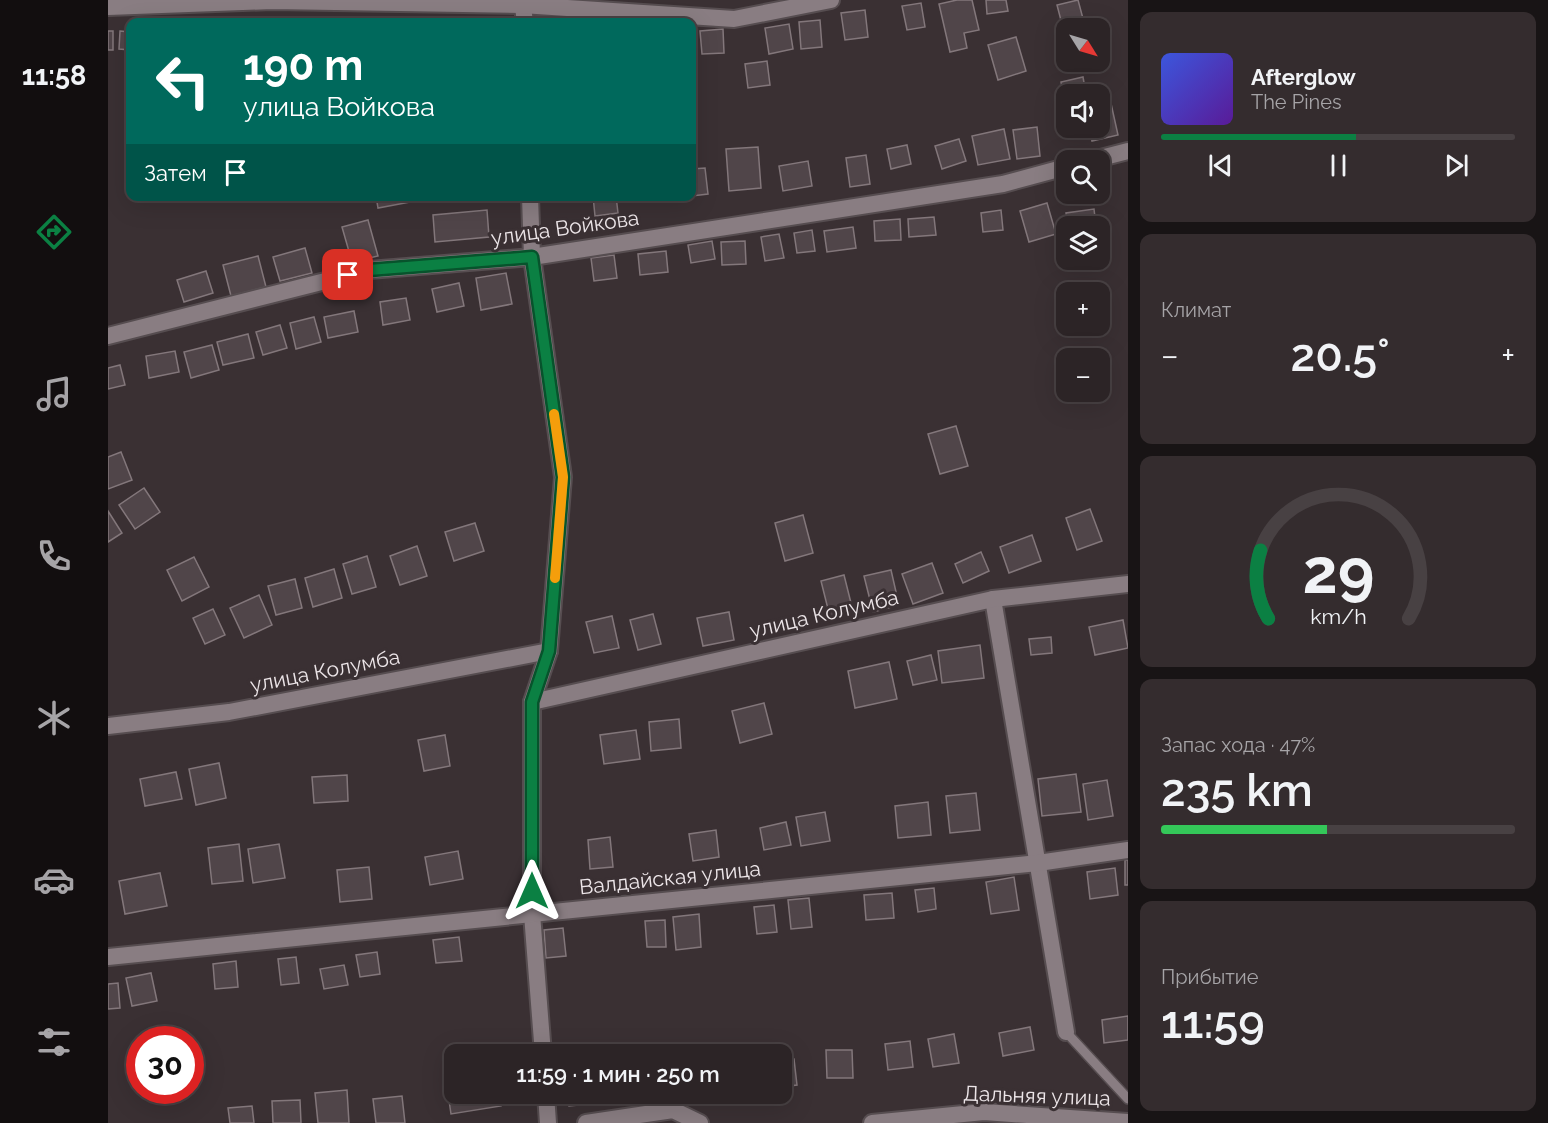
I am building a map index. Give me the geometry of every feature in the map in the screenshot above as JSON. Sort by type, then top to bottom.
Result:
[{"type":"street","points":[[108,7],[272,1],[522,2],[734,19],[831,0]]},
{"type":"street","points":[[522,2],[524,18]]},
{"type":"street","points":[[1110,156],[1128,151]]},
{"type":"street","name":"улица Войкова","points":[[108,336],[369,270],[532,257],[1003,184],[1056,170]]},
{"type":"street","points":[[530,201],[532,257],[563,477],[549,651],[532,702],[532,914],[542,1044]]},
{"type":"street","name":"улица Колумба","points":[[532,702],[993,599],[1128,584]]},
{"type":"street","points":[[993,599],[1066,1032]]},
{"type":"street","name":"улица Колумба","points":[[108,726],[229,712],[549,651]]},
{"type":"street","name":"Валдайская улица","points":[[108,957],[1038,863],[1128,850]]},
{"type":"street","points":[[547,1104],[548,1123]]},
{"type":"street","points":[[586,1123],[673,1110],[700,1123]]},
{"type":"street","name":"Дальняя улица","points":[[872,1123],[984,1112],[1128,1122]]},
{"type":"lane","points":[[1066,1032],[1128,1099]]},
{"type":"building","points":[[957,0],[972,0],[979,30],[964,33],[967,48],[950,52],[939,4]]},
{"type":"building","points":[[986,0],[1006,0],[1008,11],[987,14]]},
{"type":"building","points":[[1078,0],[1083,18],[1060,18],[1057,5]]},
{"type":"building","points":[[921,3],[925,27],[907,30],[902,6]]},
{"type":"building","points":[[865,10],[868,37],[845,40],[841,13]]},
{"type":"building","points":[[820,20],[822,47],[801,49],[799,22]]},
{"type":"building","points":[[789,24],[793,49],[769,54],[765,28]]},
{"type":"building","points":[[723,29],[724,53],[702,54],[700,31]]},
{"type":"building","points":[[108,31],[113,31],[113,50],[108,50]]},
{"type":"building","points":[[120,31],[126,32],[126,50],[119,49]]},
{"type":"building","points":[[1016,37],[1026,71],[998,80],[988,45]]},
{"type":"building","points":[[767,61],[770,85],[748,88],[745,64]]},
{"type":"building","points":[[1083,77],[1084,84],[1061,84],[1061,82]]},
{"type":"building","points":[[1110,99],[1118,135],[1110,137]]},
{"type":"building","points":[[1037,127],[1040,156],[1017,159],[1013,130]]},
{"type":"building","points":[[1004,129],[1010,159],[978,165],[972,136]]},
{"type":"building","points":[[959,139],[966,161],[942,169],[935,146]]},
{"type":"building","points":[[907,145],[911,164],[891,169],[887,149]]},
{"type":"building","points":[[758,147],[761,188],[729,191],[726,149]]},
{"type":"building","points":[[866,155],[870,184],[850,187],[846,158]]},
{"type":"building","points":[[808,161],[812,186],[783,191],[779,166]]},
{"type":"building","points":[[705,168],[708,194],[696,196],[696,169]]},
{"type":"building","points":[[377,201],[416,201],[378,208]]},
{"type":"building","points":[[594,201],[617,201],[618,213],[595,216]]},
{"type":"building","points":[[1047,203],[1056,234],[1029,242],[1020,211]]},
{"type":"building","points":[[1094,209],[1095,216],[1066,216],[1066,213]]},
{"type":"building","points":[[487,210],[489,237],[435,242],[433,215]]},
{"type":"building","points":[[1001,210],[1003,230],[983,232],[981,213]]},
{"type":"building","points":[[934,217],[936,235],[909,237],[908,219]]},
{"type":"building","points":[[900,219],[901,240],[875,241],[874,221]]},
{"type":"building","points":[[368,220],[378,256],[352,262],[342,227]]},
{"type":"building","points":[[853,227],[856,248],[827,252],[824,231]]},
{"type":"building","points":[[812,230],[815,251],[797,253],[794,233]]},
{"type":"building","points":[[779,234],[784,258],[765,261],[761,237]]},
{"type":"building","points":[[712,241],[715,259],[691,263],[688,245]]},
{"type":"building","points":[[745,241],[746,264],[722,265],[721,242]]},
{"type":"building","points":[[305,248],[312,273],[280,281],[273,257]]},
{"type":"building","points":[[666,251],[668,272],[640,275],[638,254]]},
{"type":"building","points":[[614,255],[617,278],[594,281],[591,258]]},
{"type":"building","points":[[258,256],[266,287],[231,296],[223,265]]},
{"type":"building","points":[[206,271],[213,293],[184,302],[177,280]]},
{"type":"building","points":[[506,273],[512,304],[481,310],[476,278]]},
{"type":"building","points":[[459,283],[464,306],[437,312],[432,289]]},
{"type":"building","points":[[406,298],[410,320],[383,325],[380,302]]},
{"type":"building","points":[[354,311],[358,332],[328,338],[324,317]]},
{"type":"building","points":[[314,317],[321,342],[296,349],[290,323]]},
{"type":"building","points":[[280,325],[287,348],[263,355],[256,332]]},
{"type":"building","points":[[248,334],[254,358],[223,365],[217,342]]},
{"type":"building","points":[[212,345],[219,370],[191,378],[184,352]]},
{"type":"building","points":[[175,351],[179,372],[149,378],[146,356]]},
{"type":"building","points":[[120,365],[125,385],[108,389],[108,368]]},
{"type":"building","points":[[956,426],[968,466],[940,474],[928,434]]},
{"type":"building","points":[[121,452],[132,480],[108,489],[108,457]]},
{"type":"building","points":[[144,488],[160,512],[135,529],[119,505]]},
{"type":"building","points":[[1090,509],[1102,541],[1077,550],[1066,518]]},
{"type":"building","points":[[108,511],[122,533],[108,542]]},
{"type":"building","points":[[803,515],[813,553],[785,561],[775,523]]},
{"type":"building","points":[[475,523],[484,551],[454,561],[445,532]]},
{"type":"building","points":[[1032,535],[1041,561],[1009,573],[1000,547]]},
{"type":"building","points":[[417,546],[427,576],[400,585],[390,556]]},
{"type":"building","points":[[981,552],[989,571],[963,583],[955,564]]},
{"type":"building","points":[[367,556],[376,587],[352,594],[343,564]]},
{"type":"building","points":[[194,557],[209,587],[182,601],[167,570]]},
{"type":"building","points":[[932,563],[943,593],[913,604],[902,574]]},
{"type":"building","points":[[334,569],[342,598],[313,607],[305,578]]},
{"type":"building","points":[[891,570],[899,605],[873,612],[864,576]]},
{"type":"building","points":[[844,575],[853,611],[830,617],[821,581]]},
{"type":"building","points":[[295,579],[302,608],[276,615],[268,586]]},
{"type":"building","points":[[259,595],[272,625],[244,638],[230,608]]},
{"type":"building","points":[[213,609],[225,635],[205,644],[193,618]]},
{"type":"building","points":[[729,612],[734,640],[703,646],[697,618]]},
{"type":"building","points":[[653,614],[661,644],[638,650],[630,620]]},
{"type":"building","points":[[612,616],[619,648],[594,653],[586,622]]},
{"type":"building","points":[[1123,620],[1128,648],[1095,655],[1089,627]]},
{"type":"building","points":[[1051,637],[1052,653],[1031,655],[1029,639]]},
{"type":"building","points":[[980,645],[984,678],[942,683],[938,651]]},
{"type":"building","points":[[931,655],[937,680],[913,685],[907,661]]},
{"type":"building","points":[[889,662],[897,699],[855,708],[848,671]]},
{"type":"building","points":[[764,703],[772,734],[740,743],[732,711]]},
{"type":"building","points":[[679,719],[681,748],[651,751],[649,722]]},
{"type":"building","points":[[636,730],[640,759],[604,764],[600,735]]},
{"type":"building","points":[[445,735],[450,766],[424,771],[418,740]]},
{"type":"building","points":[[219,763],[226,798],[196,805],[189,769]]},
{"type":"building","points":[[176,772],[182,799],[145,806],[140,779]]},
{"type":"building","points":[[1076,774],[1081,812],[1042,816],[1038,779]]},
{"type":"building","points":[[347,775],[348,801],[314,803],[312,777]]},
{"type":"building","points":[[1107,780],[1113,816],[1088,820],[1083,784]]},
{"type":"building","points":[[976,793],[980,830],[950,833],[946,796]]},
{"type":"building","points":[[928,802],[931,835],[898,838],[895,806]]},
{"type":"building","points":[[825,812],[830,841],[801,846],[796,817]]},
{"type":"building","points":[[786,822],[791,845],[764,850],[760,828]]},
{"type":"building","points":[[716,830],[719,857],[693,861],[689,834]]},
{"type":"building","points":[[610,837],[613,867],[590,869],[588,840]]},
{"type":"building","points":[[239,844],[243,881],[212,884],[208,848]]},
{"type":"building","points":[[279,844],[285,878],[253,883],[248,849]]},
{"type":"building","points":[[458,851],[463,879],[430,885],[425,857]]},
{"type":"building","points":[[1125,860],[1128,860],[1128,885],[1125,885]]},
{"type":"building","points":[[369,867],[372,899],[340,902],[337,870]]},
{"type":"building","points":[[1115,868],[1118,895],[1090,899],[1087,872]]},
{"type":"building","points":[[160,873],[167,906],[125,914],[119,881]]},
{"type":"building","points":[[1014,877],[1019,910],[991,914],[986,882]]},
{"type":"building","points":[[934,888],[936,909],[918,912],[915,890]]},
{"type":"building","points":[[892,893],[894,918],[866,920],[864,895]]},
{"type":"building","points":[[809,898],[812,927],[791,929],[788,900]]},
{"type":"building","points":[[774,905],[777,932],[757,934],[754,907]]},
{"type":"building","points":[[699,914],[701,947],[676,950],[673,917]]},
{"type":"building","points":[[665,920],[666,947],[647,947],[645,921]]},
{"type":"building","points":[[563,928],[566,956],[546,958],[544,930]]},
{"type":"building","points":[[459,937],[462,961],[436,963],[433,940]]},
{"type":"building","points":[[377,952],[380,974],[360,977],[356,955]]},
{"type":"building","points":[[296,957],[299,983],[281,985],[278,959]]},
{"type":"building","points":[[236,961],[238,987],[215,989],[213,964]]},
{"type":"building","points":[[344,965],[348,985],[324,989],[320,969]]},
{"type":"building","points":[[151,973],[157,1001],[132,1006],[126,978]]},
{"type":"building","points":[[118,983],[120,1008],[108,1009],[108,984]]},
{"type":"building","points":[[1128,1016],[1128,1040],[1104,1043],[1102,1020]]},
{"type":"building","points":[[1030,1027],[1034,1050],[1003,1056],[999,1033]]},
{"type":"building","points":[[954,1034],[959,1063],[933,1067],[928,1039]]},
{"type":"building","points":[[910,1041],[913,1067],[888,1070],[885,1044]]},
{"type":"building","points":[[826,1050],[852,1050],[853,1078],[827,1078]]},
{"type":"building","points":[[792,1059],[794,1059],[797,1085],[792,1086]]},
{"type":"building","points":[[347,1090],[349,1123],[318,1123],[315,1093]]},
{"type":"building","points":[[402,1096],[405,1123],[376,1123],[373,1099]]},
{"type":"building","points":[[300,1100],[301,1123],[273,1123],[272,1101]]},
{"type":"building","points":[[450,1104],[501,1104],[501,1106],[451,1114]]},
{"type":"building","points":[[252,1106],[254,1123],[230,1123],[228,1108]]},
{"type":"slow traffic","points":[[554,414],[563,477],[555,578]]},
{"type":"route","points":[[348,275],[369,270],[532,257],[563,477],[549,651],[532,702],[532,891]]}]
